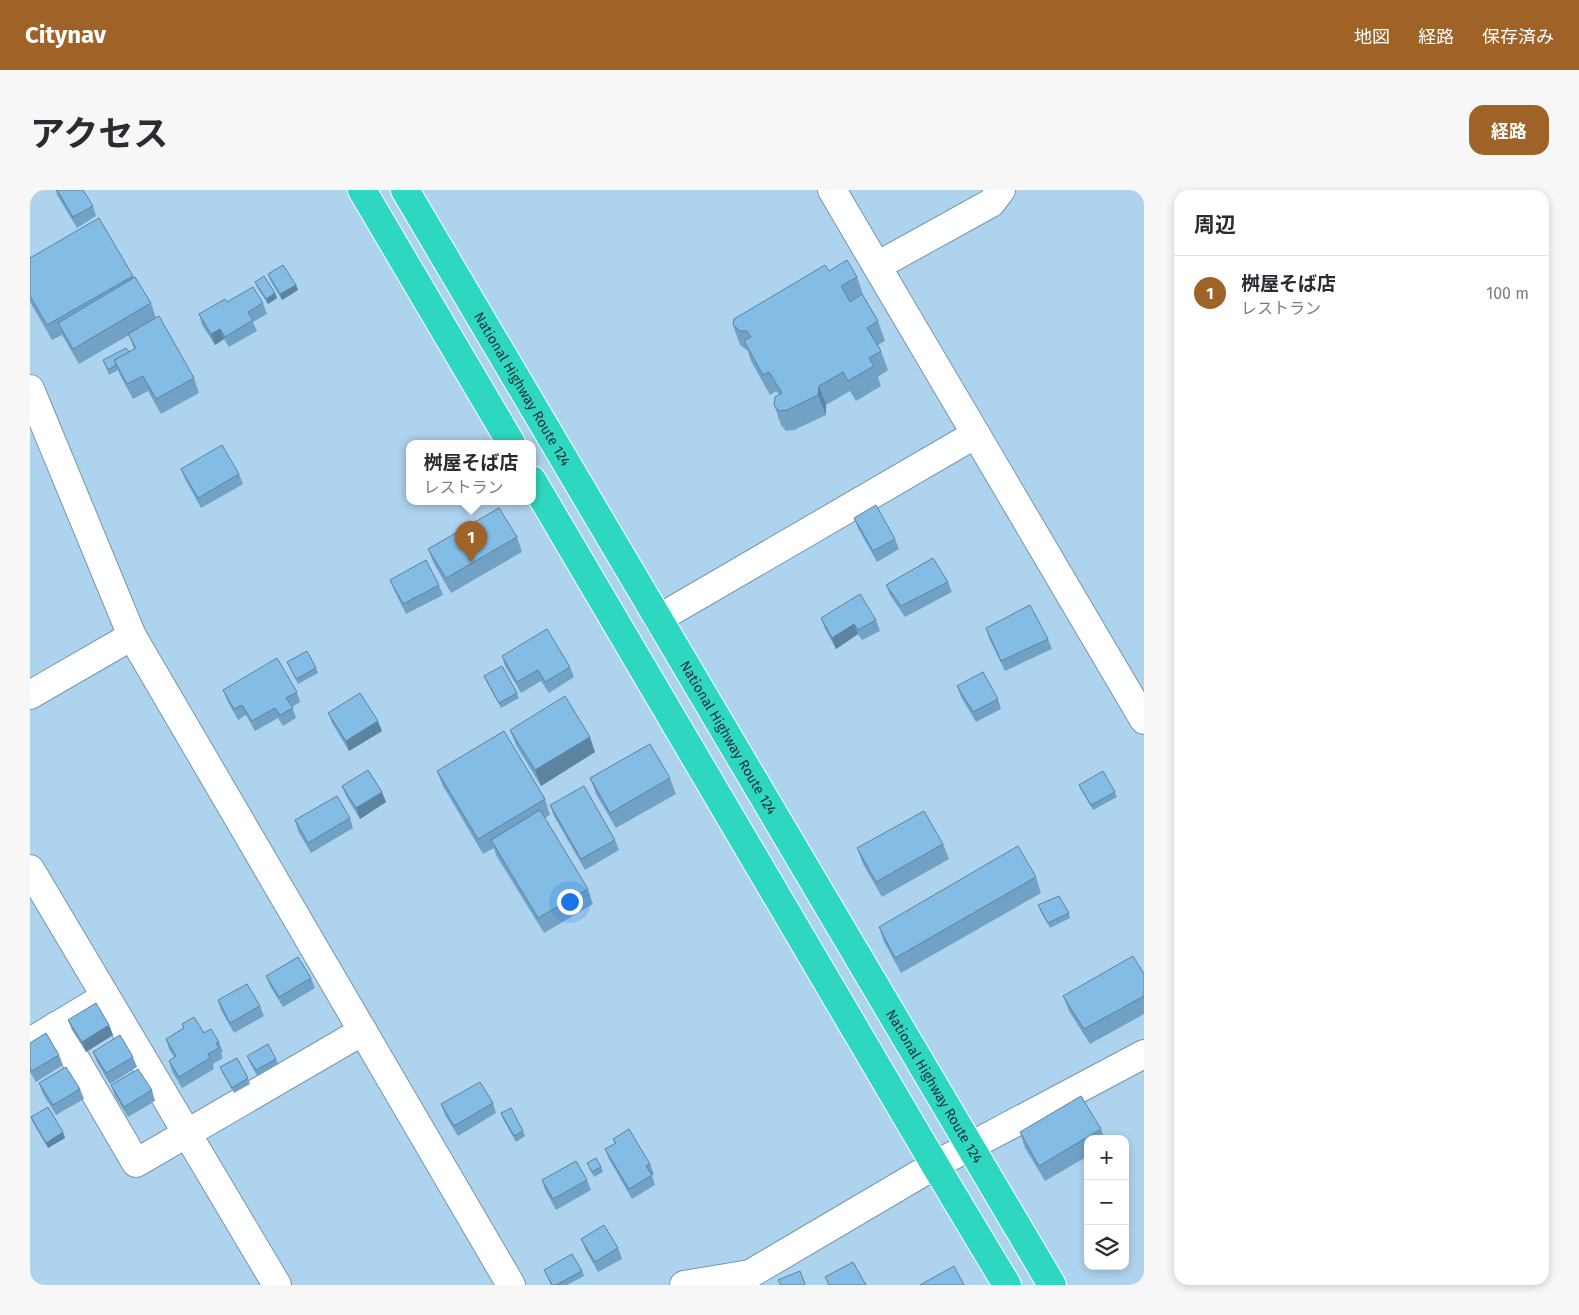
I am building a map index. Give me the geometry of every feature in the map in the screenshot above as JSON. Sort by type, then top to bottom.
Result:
[{"type":"highway","points":[[362,190],[509,440]]},
{"type":"highway","name":"National Highway Route 124","points":[[405,190],[1052,1285]]},
{"type":"highway","points":[[536,487],[1007,1285]]},
{"type":"street","points":[[832,190],[1144,720]]},
{"type":"street","points":[[877,266],[991,203],[1001,190]]},
{"type":"street","points":[[30,388],[132,636],[511,1285]]},
{"type":"street","points":[[658,619],[976,434]]},
{"type":"street","points":[[30,695],[132,636]]},
{"type":"street","points":[[30,868],[277,1285]]},
{"type":"street","points":[[30,1042],[106,997]]},
{"type":"street","points":[[56,1026],[136,1162],[363,1031]]},
{"type":"street","points":[[684,1285],[753,1279],[935,1165],[1144,1054]]},
{"type":"building","points":[[57,190],[83,190],[93,206],[73,217]]},
{"type":"building","points":[[99,218],[133,276],[47,325],[30,296],[30,258]]},
{"type":"building","points":[[847,260],[857,277],[841,286],[850,302],[862,294],[878,321],[867,328],[881,351],[869,358],[874,366],[848,381],[843,372],[819,386],[818,395],[787,410],[779,411],[774,405],[775,397],[782,393],[769,372],[763,375],[744,341],[751,337],[747,331],[740,331],[733,325],[734,319],[825,265],[829,271]]},
{"type":"building","points":[[283,265],[296,285],[280,294],[268,274]]},
{"type":"building","points":[[264,276],[275,293],[266,299],[255,282]]},
{"type":"building","points":[[135,277],[151,303],[73,349],[58,323]]},
{"type":"building","points":[[253,287],[263,303],[248,312],[253,320],[225,337],[220,329],[211,334],[199,314],[225,299],[227,302]]},
{"type":"building","points":[[159,316],[194,378],[156,399],[143,376],[127,384],[114,360],[136,348],[128,334]]},
{"type":"building","points":[[126,348],[129,352],[114,360],[116,365],[108,370],[103,360]]},
{"type":"building","points":[[222,445],[239,474],[198,498],[181,469]]},
{"type":"building","points":[[876,505],[895,539],[873,551],[854,518]]},
{"type":"building","points":[[499,508],[517,537],[446,578],[428,549]]},
{"type":"building","points":[[933,558],[948,582],[901,606],[886,585]]},
{"type":"building","points":[[426,560],[439,585],[403,604],[390,580]]},
{"type":"building","points":[[860,594],[876,620],[858,630],[854,624],[832,638],[821,618]]},
{"type":"building","points":[[1030,605],[1048,639],[1001,661],[986,628]]},
{"type":"building","points":[[547,629],[570,667],[545,682],[538,670],[517,682],[502,656]]},
{"type":"building","points":[[307,651],[316,668],[296,679],[287,662]]},
{"type":"building","points":[[277,658],[297,692],[286,698],[293,708],[280,715],[275,708],[252,721],[242,705],[234,709],[223,690]]},
{"type":"building","points":[[502,666],[517,693],[499,703],[484,676]]},
{"type":"building","points":[[983,672],[998,699],[973,712],[957,686]]},
{"type":"building","points":[[360,693],[378,721],[346,741],[328,713]]},
{"type":"building","points":[[565,696],[590,737],[535,770],[510,730]]},
{"type":"building","points":[[504,731],[545,799],[478,839],[437,771]]},
{"type":"building","points":[[650,744],[670,778],[610,813],[590,778]]},
{"type":"building","points":[[368,770],[382,792],[356,808],[342,786]]},
{"type":"building","points":[[1103,771],[1115,792],[1091,805],[1079,785]]},
{"type":"building","points":[[584,786],[615,840],[581,859],[550,805]]},
{"type":"building","points":[[337,796],[350,818],[308,843],[295,820]]},
{"type":"building","points":[[540,810],[588,889],[538,918],[491,840]]},
{"type":"building","points":[[924,811],[943,844],[876,882],[857,848]]},
{"type":"building","points":[[1018,846],[1036,877],[895,958],[879,927]]},
{"type":"building","points":[[1059,896],[1069,913],[1048,923],[1038,905]]},
{"type":"building","points":[[1133,956],[1144,974],[1144,996],[1084,1029],[1063,996]]},
{"type":"building","points":[[298,957],[311,978],[279,997],[266,976]]},
{"type":"building","points":[[247,984],[260,1006],[230,1023],[218,1000]]},
{"type":"building","points":[[96,1003],[109,1025],[82,1042],[68,1020]]},
{"type":"building","points":[[194,1017],[204,1033],[211,1029],[219,1042],[216,1043],[219,1048],[208,1054],[210,1058],[179,1077],[169,1061],[176,1056],[166,1039],[184,1028],[182,1024]]},
{"type":"building","points":[[46,1033],[59,1055],[32,1071],[30,1068],[30,1043]]},
{"type":"building","points":[[120,1035],[133,1057],[106,1073],[93,1052]]},
{"type":"building","points":[[268,1044],[276,1059],[256,1070],[247,1056]]},
{"type":"building","points":[[237,1058],[248,1078],[232,1088],[220,1067]]},
{"type":"building","points":[[66,1067],[80,1089],[53,1105],[39,1083]]},
{"type":"building","points":[[138,1069],[152,1090],[124,1107],[111,1085]]},
{"type":"building","points":[[480,1082],[493,1103],[454,1126],[441,1104]]},
{"type":"building","points":[[1081,1096],[1101,1129],[1091,1135],[1084,1135],[1084,1139],[1039,1166],[1020,1132]]},
{"type":"building","points":[[48,1107],[63,1132],[46,1143],[31,1117]]},
{"type":"building","points":[[511,1108],[523,1131],[514,1136],[501,1113]]},
{"type":"building","points":[[629,1129],[650,1164],[646,1166],[652,1175],[629,1189],[605,1149],[616,1143],[613,1139]]},
{"type":"building","points":[[596,1158],[601,1167],[592,1172],[587,1163]]},
{"type":"building","points":[[576,1161],[587,1180],[553,1199],[542,1180]]},
{"type":"building","points":[[604,1225],[618,1248],[595,1262],[581,1239]]},
{"type":"building","points":[[572,1254],[582,1271],[556,1285],[552,1285],[544,1270]]},
{"type":"building","points":[[853,1262],[866,1285],[829,1285],[825,1277]]},
{"type":"building","points":[[954,1266],[964,1285],[920,1285]]},
{"type":"building","points":[[800,1271],[805,1284],[803,1285],[781,1285],[778,1280]]},
{"type":"place","name":"桝屋そば店","points":[[471,562]]}]
